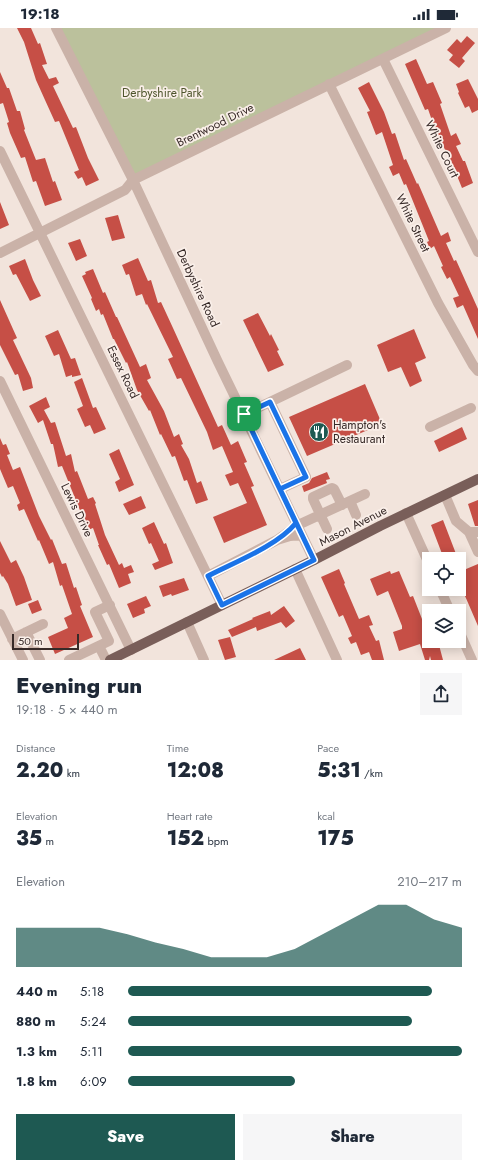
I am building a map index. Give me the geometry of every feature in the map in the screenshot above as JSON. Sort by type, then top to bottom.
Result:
[{"type":"main road","name":"Mason Avenue","points":[[110,660],[406,513],[478,479]]},
{"type":"street","name":"Derbyshire Road","points":[[56,28],[133,180],[314,560]]},
{"type":"street","name":"Brentwood Drive","points":[[0,253],[125,190],[133,180],[446,28]]},
{"type":"street","name":"White Court","points":[[383,58],[478,252]]},
{"type":"street","name":"White Street","points":[[330,84],[438,303],[476,366]]},
{"type":"street","name":"Essex Road","points":[[0,150],[222,605]]},
{"type":"street","points":[[244,414],[348,365]]},
{"type":"street","name":"Lewis Drive","points":[[0,381],[131,650]]},
{"type":"street","points":[[270,402],[306,477],[280,489]]},
{"type":"street","points":[[430,427],[471,408]]},
{"type":"street","points":[[327,529],[313,497],[332,488],[356,515]]},
{"type":"street","points":[[208,576],[277,540],[297,524],[365,494]]},
{"type":"street","points":[[445,495],[456,521],[473,532],[478,552]]},
{"type":"street","points":[[406,513],[424,552]]},
{"type":"street","points":[[277,540],[290,536],[302,535]]},
{"type":"street","points":[[295,569],[337,660]]},
{"type":"street","points":[[74,659],[109,641],[95,612],[110,605]]},
{"type":"street","points":[[0,614],[23,660]]},
{"type":"street","points":[[187,622],[204,660]]},
{"type":"street","points":[[12,639],[43,624]]},
{"type":"street","points":[[26,632],[40,660]]},
{"type":"street","points":[[99,646],[106,660]]},
{"type":"street","points":[[466,647],[472,660]]},
{"type":"green space","name":"Derbyshire Park","points":[[56,28],[446,28],[133,180]]},
{"type":"building","points":[[17,28],[31,28],[38,44],[40,43],[47,64],[42,65],[49,79],[56,77],[59,83],[53,86],[73,128],[76,127],[88,158],[99,180],[86,186],[82,177],[78,179],[74,172],[79,170],[59,121],[55,122],[36,80],[24,42]]},
{"type":"building","points":[[467,36],[475,43],[462,58],[465,61],[459,68],[449,60],[453,55],[447,50],[457,39],[461,43]]},
{"type":"building","points":[[416,59],[427,84],[433,82],[442,103],[440,104],[451,136],[456,133],[461,144],[456,146],[463,161],[465,161],[473,183],[462,188],[451,161],[438,134],[437,135],[428,109],[425,110],[405,64]]},
{"type":"building","points":[[0,72],[7,88],[9,88],[17,111],[20,111],[24,130],[36,160],[45,158],[53,182],[55,181],[62,200],[45,206],[36,181],[33,182],[25,157],[21,158],[10,133],[7,123],[9,122],[3,103],[0,104]]},
{"type":"building","points":[[468,79],[478,99],[478,110],[472,113],[469,106],[465,108],[458,93],[456,84]]},
{"type":"building","points":[[369,82],[384,112],[392,134],[395,133],[404,160],[406,159],[417,184],[418,183],[441,236],[448,232],[451,241],[446,243],[454,261],[456,260],[478,309],[478,339],[463,305],[457,308],[453,298],[459,296],[450,277],[447,279],[441,267],[443,266],[434,246],[430,249],[427,242],[429,241],[406,184],[404,185],[399,173],[393,176],[389,167],[393,165],[382,132],[376,135],[367,112],[370,111],[358,88]]},
{"type":"building","points":[[0,202],[9,225],[0,229]]},
{"type":"building","points":[[118,215],[125,238],[112,241],[105,218]]},
{"type":"building","points":[[80,239],[87,256],[76,261],[68,243]]},
{"type":"building","points":[[138,258],[148,281],[151,280],[158,303],[161,302],[218,427],[222,425],[231,445],[238,441],[247,462],[244,463],[254,486],[251,487],[267,525],[224,543],[213,517],[247,503],[238,483],[230,486],[225,475],[233,472],[222,446],[213,450],[207,432],[181,378],[177,379],[168,359],[173,357],[147,304],[146,305],[142,294],[136,296],[129,274],[126,275],[122,265]]},
{"type":"building","points":[[25,259],[41,296],[30,301],[16,274],[13,275],[9,266]]},
{"type":"building","points":[[93,269],[103,293],[105,292],[140,367],[146,364],[151,378],[147,380],[164,411],[174,437],[179,434],[183,444],[181,445],[189,459],[197,483],[201,481],[208,500],[196,504],[187,480],[184,481],[175,456],[172,457],[161,434],[160,435],[150,410],[149,411],[137,390],[127,362],[126,363],[113,339],[103,314],[101,315],[99,309],[96,311],[82,276],[86,274],[85,272]]},
{"type":"building","points":[[0,300],[17,338],[13,340],[31,378],[33,388],[23,391],[18,374],[15,375],[0,345]]},
{"type":"building","points":[[258,313],[279,350],[277,351],[284,365],[268,372],[243,320]]},
{"type":"building","points":[[414,329],[426,358],[415,363],[422,381],[410,387],[401,367],[388,372],[377,345]]},
{"type":"building","points":[[58,330],[71,359],[75,358],[81,375],[66,377],[59,354],[54,356],[45,336]]},
{"type":"building","points":[[82,378],[93,408],[96,407],[106,429],[94,434],[90,425],[85,427],[77,409],[83,406],[74,382]]},
{"type":"building","points":[[365,384],[382,424],[307,456],[289,417]]},
{"type":"building","points":[[46,397],[50,407],[44,410],[51,423],[55,422],[66,456],[71,454],[75,472],[77,471],[88,499],[93,497],[96,503],[95,504],[105,535],[119,565],[122,563],[124,568],[131,565],[134,572],[128,574],[131,583],[119,588],[109,564],[107,565],[98,545],[93,528],[88,530],[62,466],[58,467],[53,444],[51,444],[43,420],[38,423],[29,406]]},
{"type":"building","points":[[462,427],[467,439],[439,452],[434,441]]},
{"type":"building","points":[[0,438],[3,445],[6,444],[10,454],[7,455],[13,470],[20,467],[39,516],[51,540],[52,539],[62,564],[66,563],[74,588],[76,587],[82,605],[80,606],[93,637],[55,654],[48,637],[68,628],[64,618],[72,614],[62,585],[60,586],[53,562],[49,564],[24,509],[19,511],[17,505],[20,503],[13,486],[8,488],[0,469]]},
{"type":"building","points":[[119,449],[134,485],[119,492],[115,482],[120,479],[109,454]]},
{"type":"building","points":[[327,472],[330,479],[326,480],[327,483],[304,492],[302,486],[309,483],[312,478]]},
{"type":"building","points":[[141,496],[146,508],[129,515],[123,504]]},
{"type":"building","points":[[478,500],[478,526],[475,526],[468,504]]},
{"type":"building","points":[[443,520],[455,552],[441,552],[431,525]]},
{"type":"building","points":[[154,522],[164,544],[166,543],[173,563],[155,570],[152,564],[159,561],[142,528]]},
{"type":"building","points":[[0,541],[11,563],[16,560],[32,600],[16,606],[8,584],[0,573]]},
{"type":"building","points":[[478,564],[478,626],[465,596],[466,569]]},
{"type":"building","points":[[339,569],[359,619],[369,615],[373,625],[369,626],[376,641],[379,640],[384,660],[372,660],[369,652],[361,655],[356,642],[351,644],[348,638],[352,636],[343,615],[339,617],[321,577]]},
{"type":"building","points":[[390,571],[391,574],[399,571],[410,597],[413,596],[422,619],[422,648],[440,648],[443,660],[431,660],[430,656],[429,660],[425,660],[420,644],[399,651],[393,632],[402,629],[402,626],[388,591],[377,596],[370,579]]},
{"type":"building","points":[[184,578],[189,590],[172,596],[171,594],[163,597],[159,586]]},
{"type":"building","points":[[146,596],[151,606],[144,609],[145,613],[133,618],[127,604]]},
{"type":"building","points":[[38,600],[42,610],[32,614],[28,604]]},
{"type":"building","points":[[284,606],[295,621],[286,628],[281,622],[257,631],[256,627],[232,637],[228,630],[270,611],[271,615]]},
{"type":"building","points":[[230,637],[236,657],[225,660],[218,640]]},
{"type":"building","points":[[300,648],[306,660],[274,660]]},
{"type":"place","name":"Hampton's Restaurant","points":[[319,432]]},
{"type":"route","points":[[270,402],[306,477],[280,489],[314,560],[222,605],[208,576],[277,540],[291,530],[296,523],[244,414],[270,402]]}]
